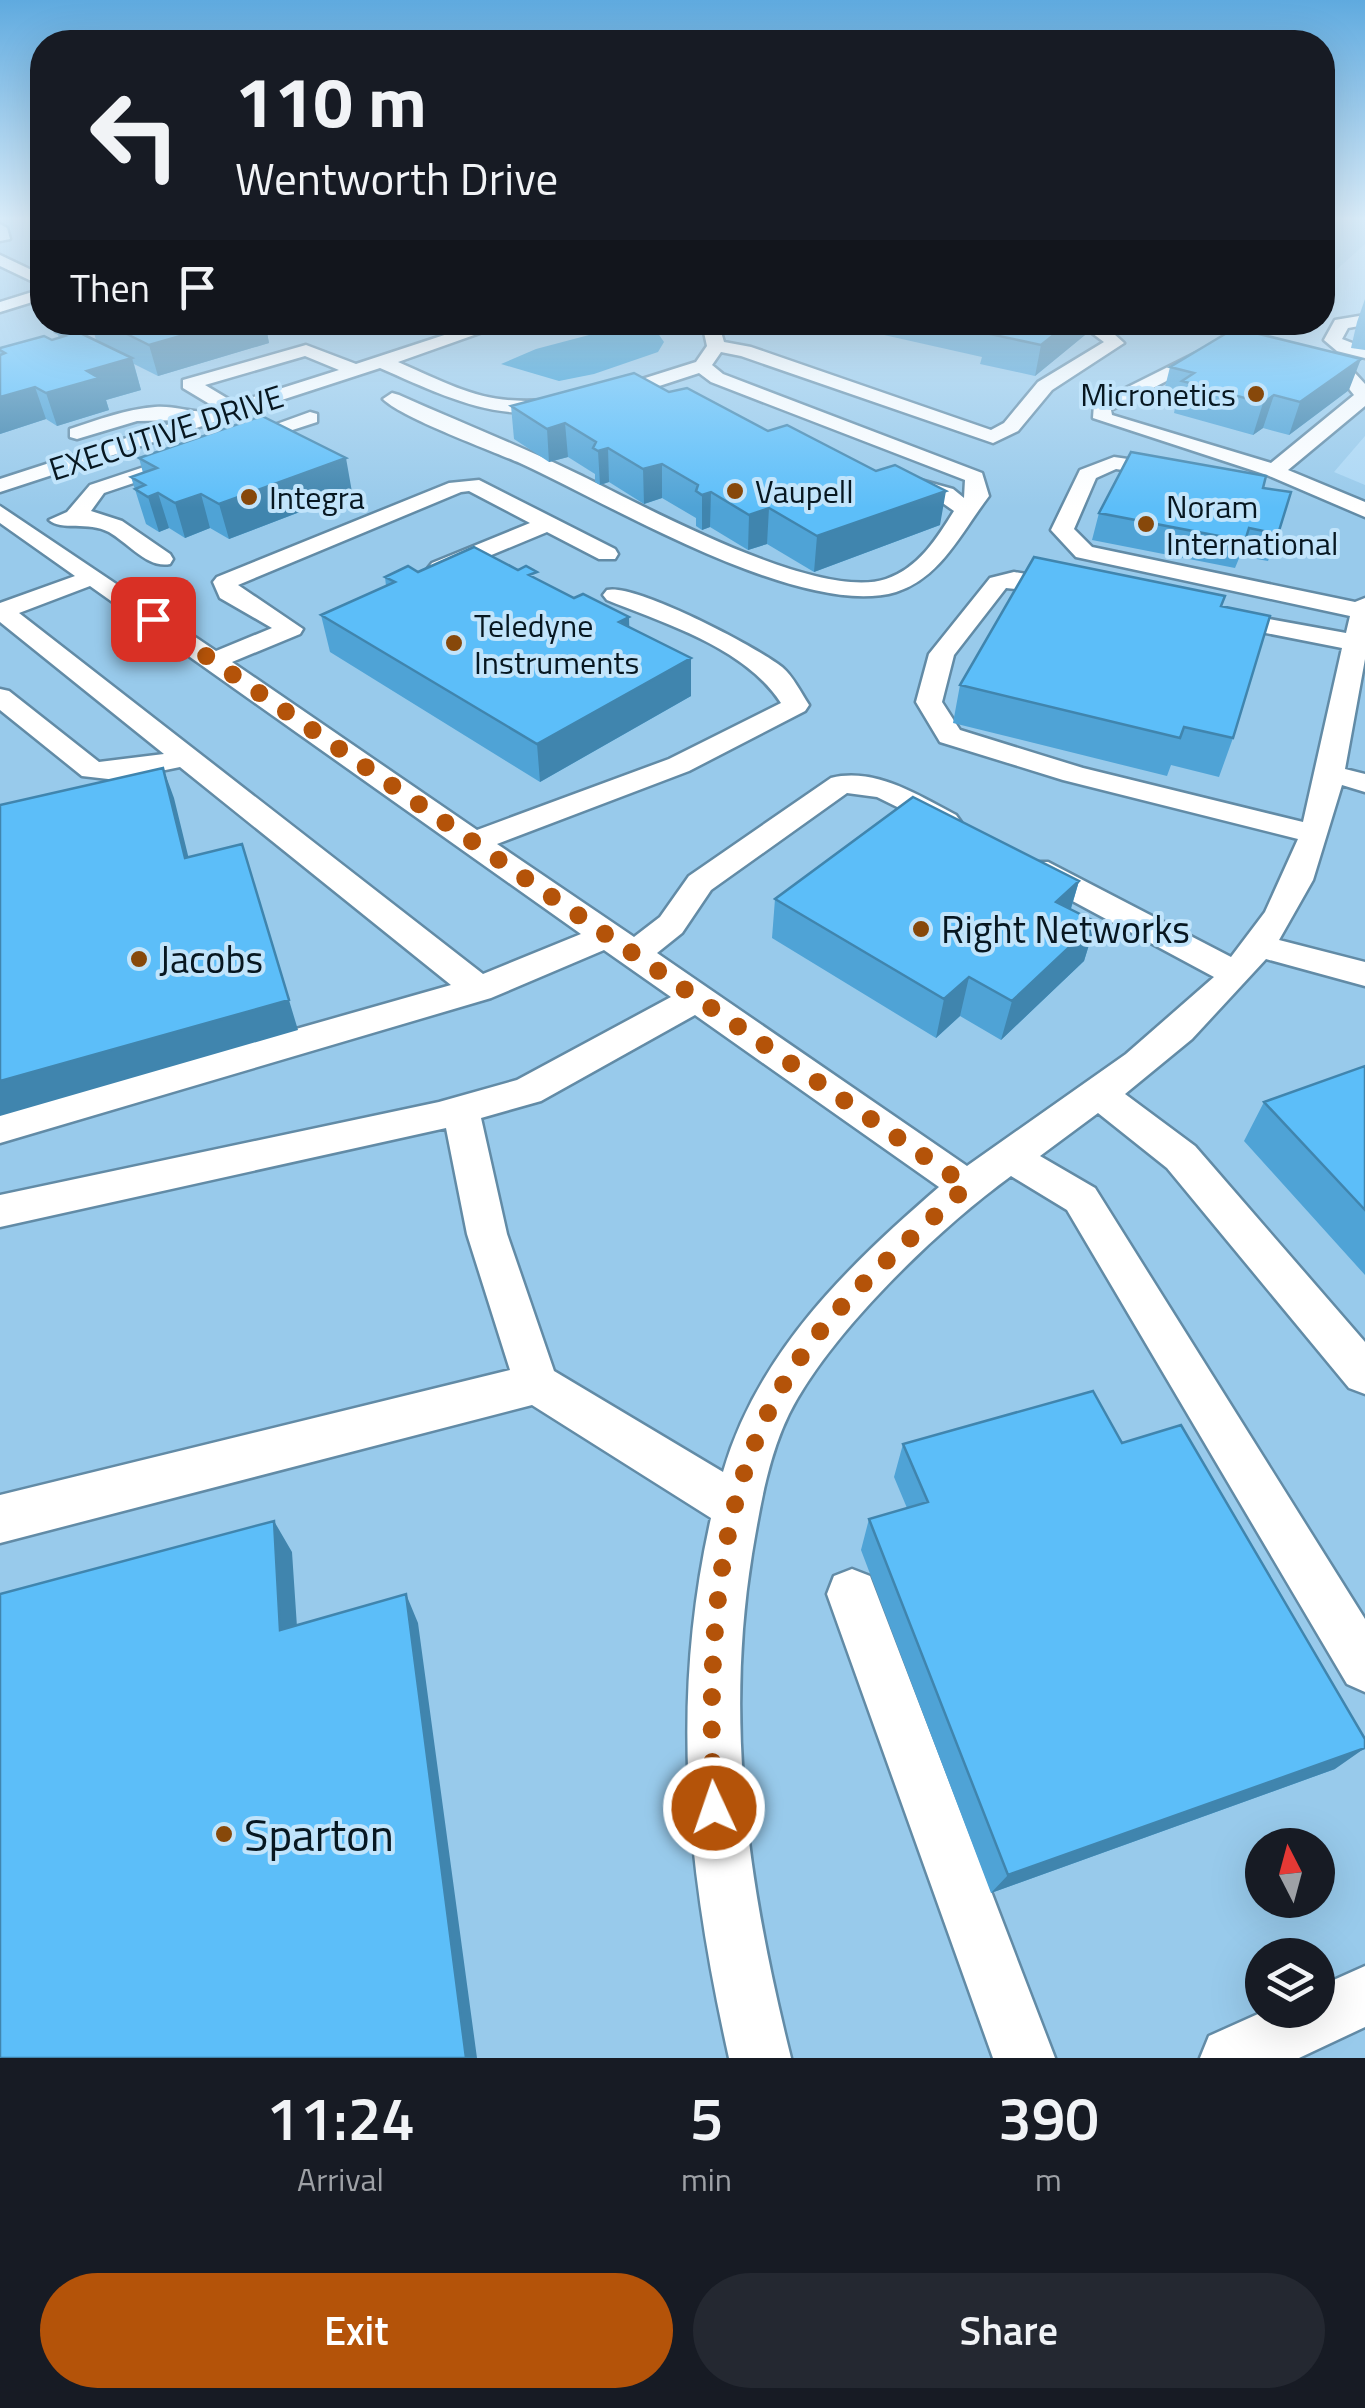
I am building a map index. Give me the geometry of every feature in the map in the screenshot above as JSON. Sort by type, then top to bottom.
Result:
[{"type":"street","points":[[1365,320],[1342,324],[1334,340],[1365,353]]},
{"type":"street","name":"EXECUTIVE DRIVE","points":[[0,486],[463,335]]},
{"type":"street","points":[[713,335],[716,346]]},
{"type":"street","points":[[392,400],[481,438],[720,553],[842,588],[891,586],[936,557],[978,496],[972,461],[993,437],[1011,428],[1045,386],[1114,343],[1105,335]]},
{"type":"street","points":[[277,336],[355,370]]},
{"type":"street","points":[[684,398],[638,387],[702,366],[716,346]]},
{"type":"street","points":[[716,346],[746,351],[993,437]]},
{"type":"street","points":[[233,410],[190,384],[306,350]]},
{"type":"street","points":[[1225,350],[1209,350],[1101,408],[1103,418],[1274,472],[1365,510]]},
{"type":"street","points":[[1274,472],[1365,396],[1348,376],[1293,361]]},
{"type":"street","points":[[382,362],[467,398],[514,410],[578,403]]},
{"type":"street","points":[[702,366],[717,378],[975,477]]},
{"type":"street","points":[[76,514],[97,488],[213,450],[320,423],[271,397]]},
{"type":"street","points":[[78,432],[146,412],[176,410],[200,421]]},
{"type":"street","points":[[481,438],[514,410]]},
{"type":"street","points":[[1192,475],[1114,463],[1086,474],[1062,530],[1084,552],[1362,620]]},
{"type":"street","points":[[876,472],[945,494],[966,509]]},
{"type":"street","points":[[1232,481],[1271,487],[1304,484]]},
{"type":"street","points":[[213,661],[301,625],[228,593],[225,582],[456,487],[472,484],[606,554]]},
{"type":"street","points":[[0,513],[967,1186]]},
{"type":"street","points":[[26,532],[76,514],[102,518],[162,559]]},
{"type":"street","points":[[419,576],[547,524]]},
{"type":"street","points":[[1,611],[93,577]]},
{"type":"street","points":[[1083,590],[1014,579],[998,583],[942,654],[929,702],[950,736],[1073,774],[1314,834]]},
{"type":"street","points":[[472,842],[668,772],[796,705],[774,674],[700,629],[614,595]]},
{"type":"street","points":[[1,611],[479,989]]},
{"type":"street","points":[[1200,613],[1362,620]]},
{"type":"street","points":[[760,2058],[716,1842],[709,1707],[720,1588],[756,1438],[800,1358],[872,1278],[967,1186],[1098,1093],[1219,993],[1247,960],[1299,877],[1314,834],[1347,778],[1362,620]]},
{"type":"street","points":[[0,696],[92,770],[116,771],[189,757]]},
{"type":"street","points":[[0,1128],[479,989],[671,926],[700,883],[841,784],[884,789],[972,835]]},
{"type":"street","points":[[1007,854],[1247,960],[1365,974]]},
{"type":"street","points":[[0,1211],[450,1113],[528,1091],[698,998]]},
{"type":"street","points":[[1098,1093],[1181,1157],[1365,1374]]},
{"type":"street","points":[[450,1113],[536,1384],[737,1507]]},
{"type":"street","points":[[1010,1157],[1081,1199],[1365,1666]]},
{"type":"street","points":[[0,1519],[536,1384]]},
{"type":"street","points":[[852,1594],[1024,2058]]},
{"type":"street","points":[[1231,2058],[1365,1996]]},
{"type":"shaded area","points":[[0,316],[30,316],[30,335],[1265,335],[1365,361],[1365,436],[1334,472],[1365,485],[1365,2058],[0,2058]]},
{"type":"shaded area","points":[[589,335],[659,335],[664,342],[658,352],[594,374],[559,381],[501,364],[536,349]]},
{"type":"building","points":[[84,335],[132,358],[87,371],[99,378],[46,393],[35,387],[0,397],[0,355],[5,353],[0,348],[44,336],[52,340]]},
{"type":"building","points":[[129,335],[184,335],[149,345]]},
{"type":"building","points":[[994,335],[1054,335],[1041,345]]},
{"type":"building","points":[[1223,335],[1263,335],[1361,359],[1300,402],[1274,395],[1263,403],[1182,381],[1194,373],[1170,367]]},
{"type":"building","points":[[634,373],[669,392],[687,388],[768,431],[787,425],[876,471],[895,465],[946,491],[817,536],[769,508],[749,515],[711,492],[702,495],[696,491],[698,485],[662,464],[643,469],[608,448],[598,451],[593,448],[596,442],[565,423],[547,429],[511,406]]},
{"type":"building","points":[[262,416],[346,458],[219,504],[201,494],[175,503],[158,493],[148,497],[135,489],[145,485],[131,477],[157,468],[139,458]]},
{"type":"building","points":[[1131,452],[1266,476],[1263,488],[1291,492],[1278,534],[1249,528],[1245,541],[1099,513]]},
{"type":"building","points":[[474,547],[518,570],[526,566],[537,572],[529,575],[574,598],[583,594],[629,617],[619,622],[691,658],[537,744],[321,615],[395,582],[385,577],[408,566],[418,572]]},
{"type":"building","points":[[1034,557],[1225,596],[1221,606],[1270,616],[1233,738],[1184,727],[1180,738],[960,685]]},
{"type":"building","name":"Jacobs","points":[[163,768],[185,858],[242,844],[289,1000],[0,1081],[0,805]]},
{"type":"building","name":"Right Networks","points":[[913,797],[1079,881],[1056,902],[1096,922],[1012,1001],[969,977],[944,999],[775,899]]},
{"type":"building","points":[[1365,1066],[1365,1210],[1264,1102]]},
{"type":"building","points":[[1093,1391],[1122,1443],[1181,1425],[1365,1739],[1365,1748],[1008,1875],[869,1519],[928,1502],[903,1444]]},
{"type":"building","name":"Sparton","points":[[274,1521],[280,1630],[406,1594],[466,2058],[0,2058],[0,1594]]},
{"type":"place","name":"Micronetics","points":[[1256,394]]},
{"type":"place","name":"Vaupell","points":[[735,491]]},
{"type":"place","name":"Integra","points":[[249,497]]},
{"type":"place","name":"Noram International","points":[[1146,524]]},
{"type":"place","name":"Teledyne Instruments","points":[[454,643]]},
{"type":"place","name":"Right Networks","points":[[921,929]]},
{"type":"place","name":"Jacobs","points":[[139,959]]},
{"type":"place","name":"Sparton","points":[[224,1834]]},
{"type":"route","points":[[153,619],[967,1186],[826,1325],[776,1396],[756,1438],[720,1588],[712,1646],[709,1707],[714,1808]]}]
